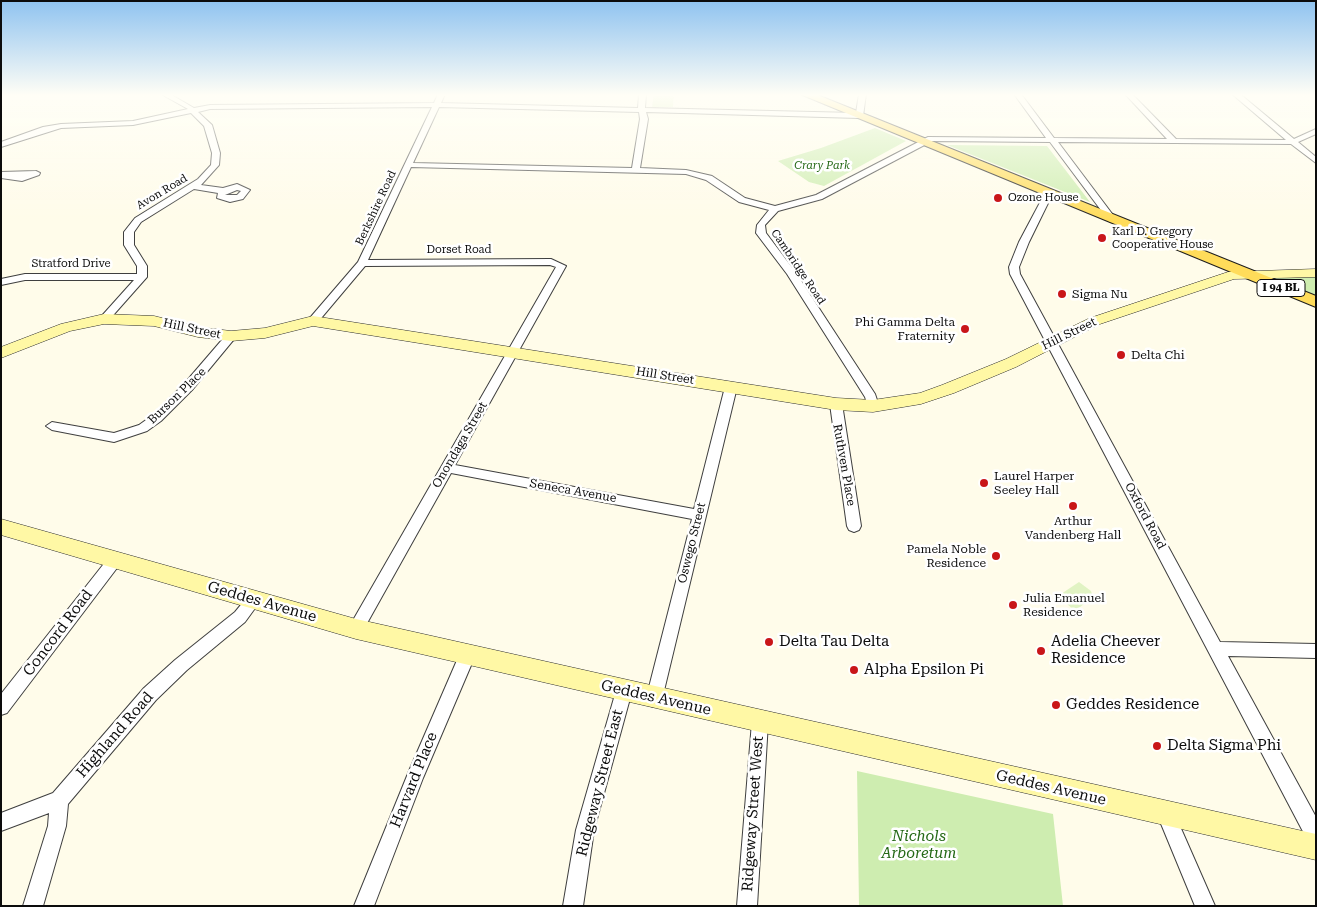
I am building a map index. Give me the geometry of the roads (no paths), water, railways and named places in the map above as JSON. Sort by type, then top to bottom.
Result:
[{"type":"main road","name":"I 94 BL","points":[[908,136],[1316,302]]},
{"type":"street","points":[[1,145],[25,136]]},
{"type":"street","name":"Avon Road","points":[[142,277],[142,266],[129,245],[129,232],[138,220],[193,186],[212,170],[216,153],[211,136]]},
{"type":"street","name":"Berkshire Road","points":[[313,321],[362,263],[422,136]]},
{"type":"street","points":[[636,171],[640,136]]},
{"type":"street","points":[[1049,136],[1112,219]]},
{"type":"street","points":[[1169,136],[1175,142]]},
{"type":"street","points":[[1286,136],[1316,161]]},
{"type":"street","name":"Cambridge Road","points":[[873,406],[871,397],[791,273],[761,233],[761,225],[775,209],[819,197],[931,139],[1293,142],[1305,136]]},
{"type":"street","points":[[408,165],[695,173],[709,178],[742,200],[775,209]]},
{"type":"street","points":[[193,186],[223,191]]},
{"type":"street","name":"Oxford Road","points":[[1049,193],[1024,242],[1013,270],[1316,836]]},
{"type":"street","name":"Dorset Road","points":[[362,263],[556,262]]},
{"type":"street","name":"Onondaga Street","points":[[356,629],[560,269],[560,264],[556,262]]},
{"type":"street","name":"Hill Street","points":[[1,353],[66,327],[104,319],[154,321],[198,332],[231,336],[265,333],[313,321],[836,404],[873,406],[912,400],[948,389],[1011,363],[1095,321],[1233,274],[1316,273]]},
{"type":"street","name":"Stratford Drive","points":[[1,282],[25,277],[142,277]]},
{"type":"street","points":[[104,319],[142,277]]},
{"type":"street","name":"Burson Place","points":[[52,426],[114,438],[142,428],[157,418],[188,386],[231,336]]},
{"type":"street","name":"Oswego Street","points":[[654,698],[731,387]]},
{"type":"street","name":"Ruthven Place","points":[[836,404],[854,526]]},
{"type":"street","name":"Seneca Avenue","points":[[447,468],[699,514]]},
{"type":"street","name":"Geddes Avenue","points":[[1,527],[356,629],[466,656],[1316,848]]},
{"type":"street","name":"Concord Road","points":[[1,707],[115,560]]},
{"type":"street","name":"Highland Road","points":[[59,800],[150,694],[181,664],[240,617],[254,600]]},
{"type":"street","points":[[1215,649],[1316,651]]},
{"type":"street","name":"Harvard Place","points":[[364,906],[414,777],[466,656]]},
{"type":"street","name":"Ridgeway Street East","points":[[573,906],[585,830],[624,691]]},
{"type":"street","name":"Ridgeway Street West","points":[[747,906],[760,722]]},
{"type":"street","points":[[1,822],[59,800],[58,826],[33,906]]},
{"type":"street","points":[[1166,814],[1204,906]]},
{"type":"place","name":"Ozone House","points":[[998,198]]},
{"type":"place","name":"Karl D. Gregory Cooperative House","points":[[1102,238]]},
{"type":"place","name":"Sigma Nu","points":[[1062,294]]},
{"type":"place","name":"Phi Gamma Delta Fraternity","points":[[965,329]]},
{"type":"place","name":"Delta Chi","points":[[1121,355]]},
{"type":"place","name":"Laurel Harper Seeley Hall","points":[[984,483]]},
{"type":"place","name":"Arthur Vandenberg Hall","points":[[1073,506]]},
{"type":"place","name":"Pamela Noble Residence","points":[[996,556]]},
{"type":"place","name":"Julia Emanuel Residence","points":[[1013,605]]},
{"type":"place","name":"Delta Tau Delta","points":[[769,642]]},
{"type":"place","name":"Adelia Cheever Residence","points":[[1041,651]]},
{"type":"place","name":"Alpha Epsilon Pi","points":[[854,670]]},
{"type":"place","name":"Geddes Residence","points":[[1056,705]]},
{"type":"place","name":"Delta Sigma Phi","points":[[1157,746]]},
{"type":"park label","name":"Crary Park","points":[[822,166]]},
{"type":"park label","name":"Nichols Arboretum","points":[[919,846]]}]
